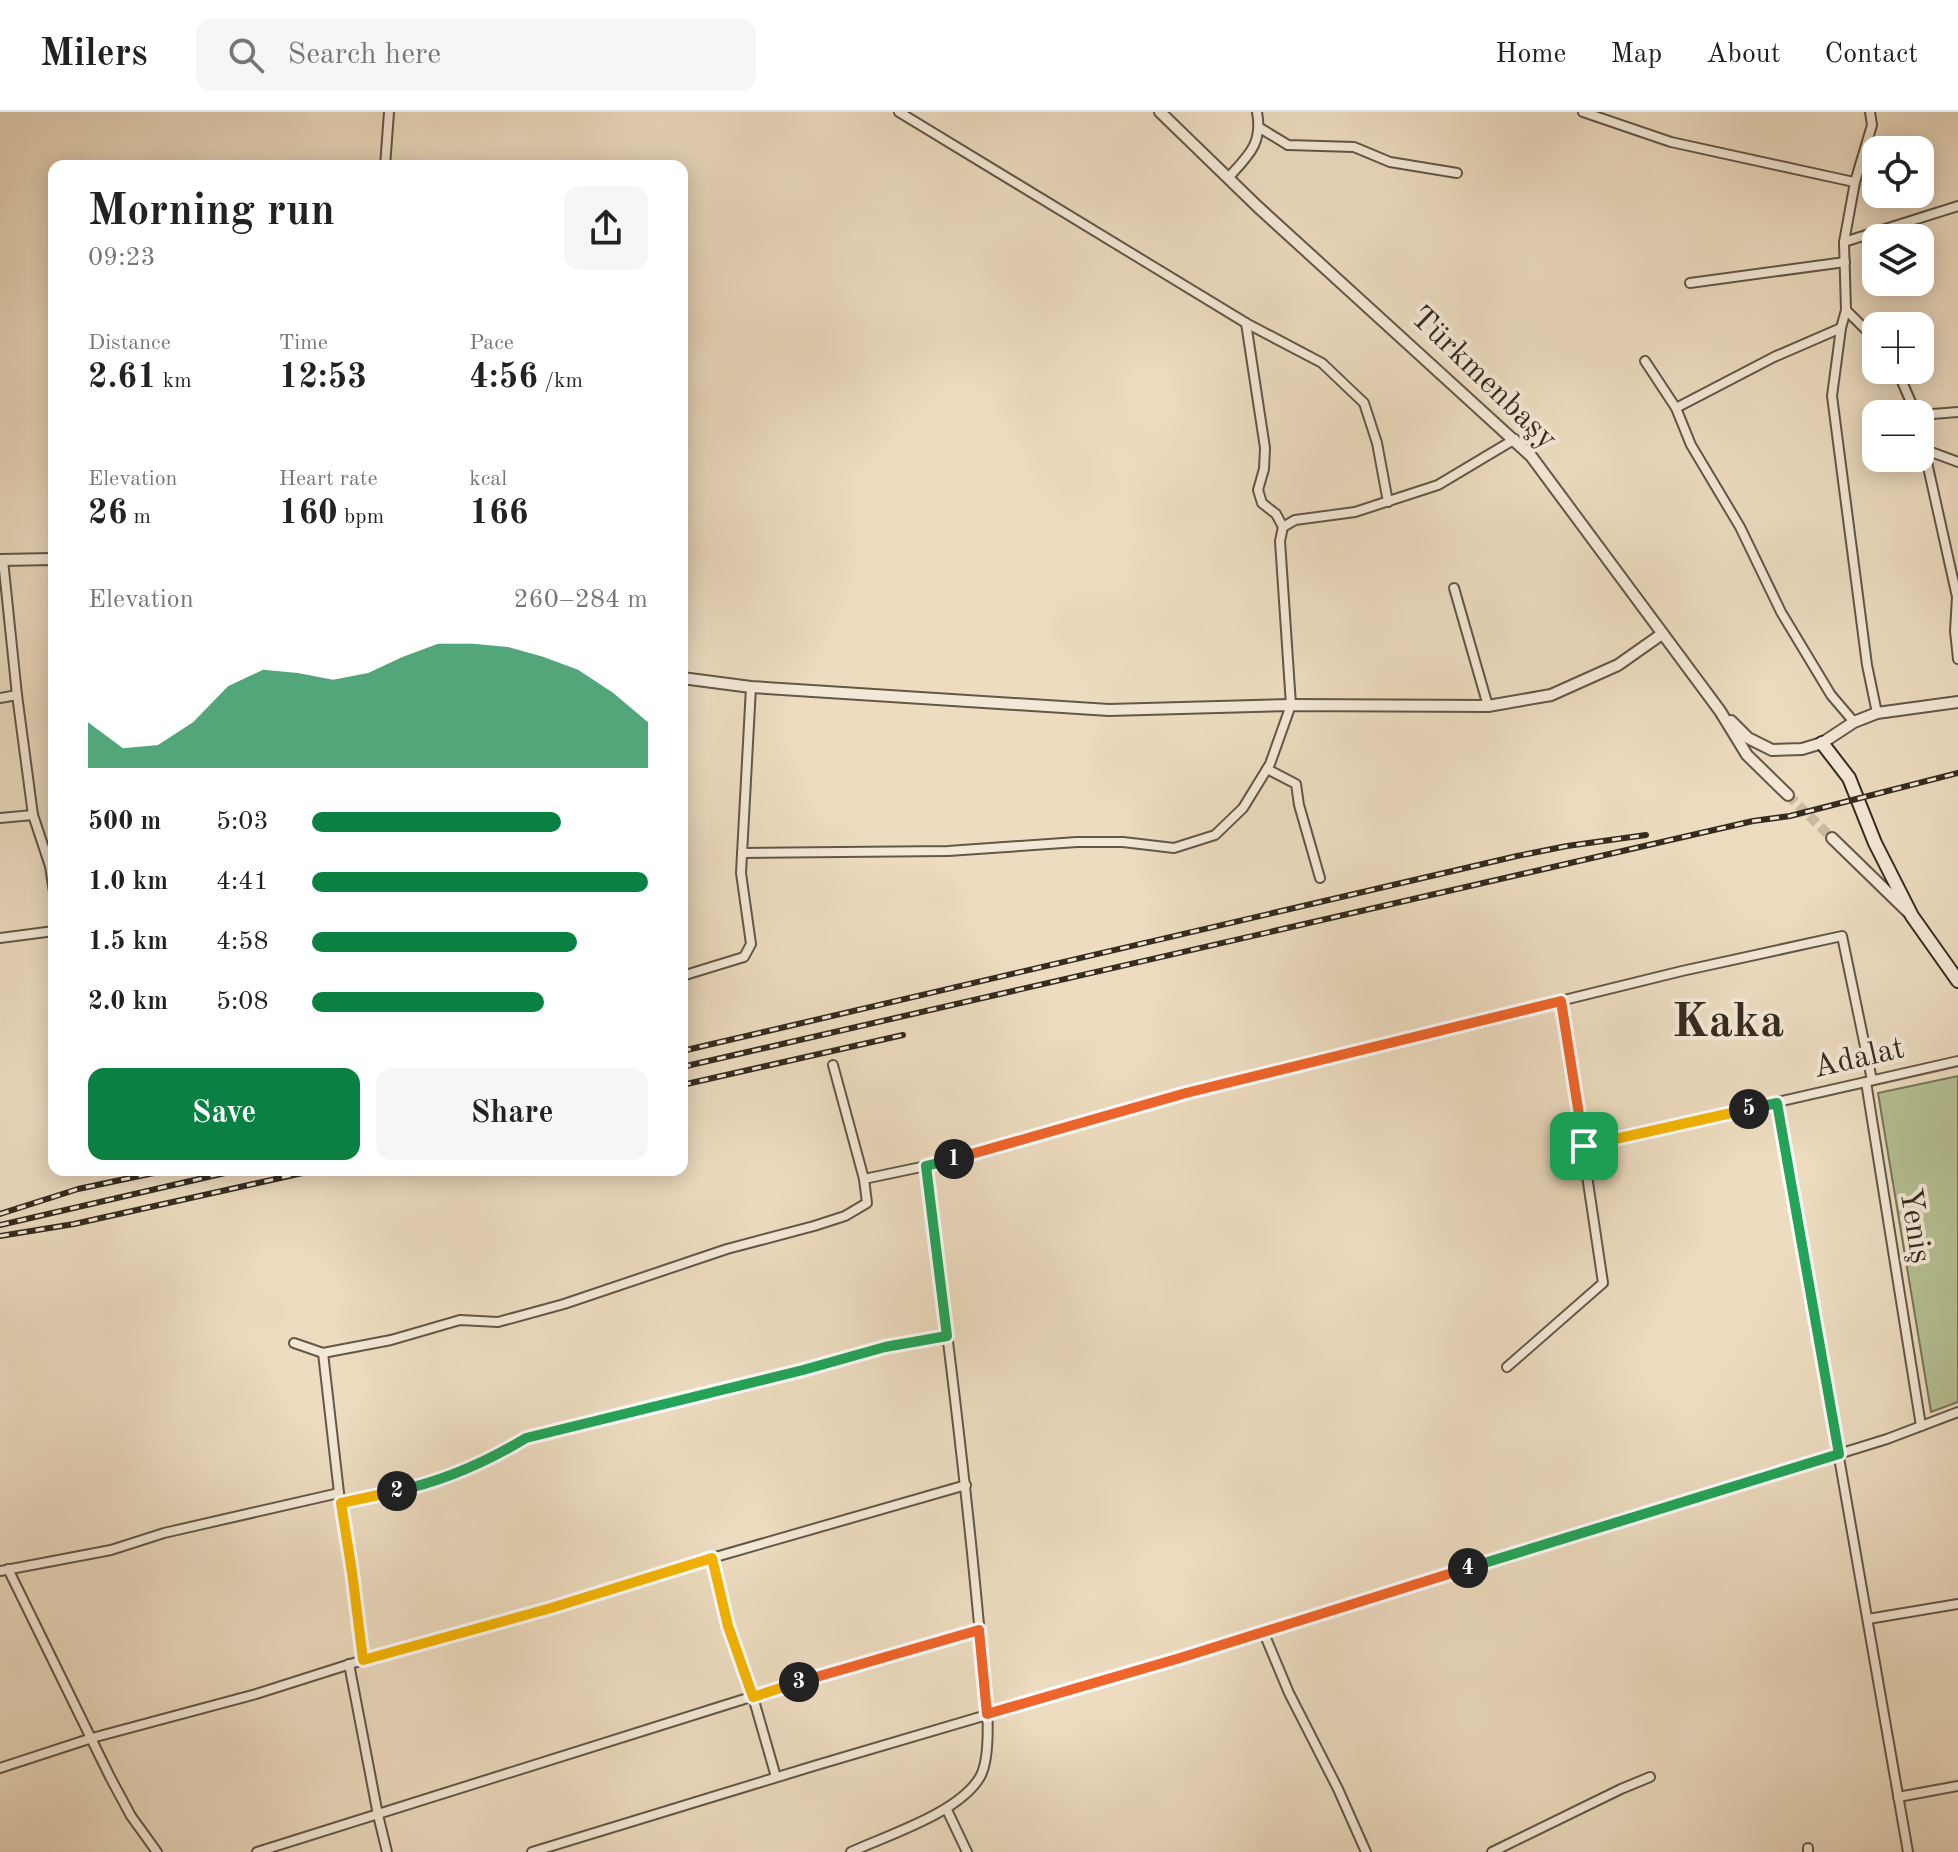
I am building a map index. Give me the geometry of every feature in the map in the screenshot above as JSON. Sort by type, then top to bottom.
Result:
[{"type":"main road","points":[[1822,743],[1849,778],[1875,843],[1912,916],[1958,981]]},
{"type":"street","points":[[385,160],[389,112]]},
{"type":"street","points":[[899,112],[1246,323],[1322,363],[1364,403],[1377,443],[1388,502]]},
{"type":"street","name":"Türkmenbaşy","points":[[1160,112],[1531,456],[1720,711],[1747,755],[1788,795]]},
{"type":"street","points":[[1228,178],[1252,151],[1260,128],[1257,112]]},
{"type":"street","points":[[1583,112],[1671,142],[1854,182]]},
{"type":"street","points":[[1870,112],[1872,125],[1854,182],[1844,242],[1846,310],[1832,396],[1867,665],[1877,713]]},
{"type":"street","points":[[1260,128],[1288,145],[1354,147],[1390,162],[1457,173]]},
{"type":"street","points":[[1844,242],[1958,206]]},
{"type":"street","points":[[1690,283],[1845,262]]},
{"type":"street","points":[[1846,310],[1862,326]]},
{"type":"street","points":[[742,853],[948,851],[1077,842],[1123,842],[1174,848],[1215,835],[1243,808],[1267,769],[1291,705],[1280,541],[1283,527],[1276,514],[1262,503],[1258,490],[1264,469],[1265,448],[1246,323]]},
{"type":"street","points":[[1676,408],[1774,357],[1841,328]]},
{"type":"street","points":[[1645,361],[1676,408],[1691,445],[1740,527],[1781,612],[1831,695],[1854,722]]},
{"type":"street","points":[[1934,414],[1958,412]]},
{"type":"street","points":[[1283,527],[1295,520],[1355,512],[1438,485],[1515,439]]},
{"type":"street","points":[[1934,453],[1958,462]]},
{"type":"street","points":[[1928,472],[1957,597],[1955,631],[1958,659]]},
{"type":"street","points":[[48,559],[1,560],[33,815],[48,860]]},
{"type":"street","points":[[1454,588],[1488,706]]},
{"type":"street","points":[[688,679],[751,687],[1109,710],[1291,705],[1488,706],[1551,695],[1618,665],[1662,634]]},
{"type":"street","points":[[688,974],[744,957],[751,944],[741,873],[751,687]]},
{"type":"street","points":[[0,698],[17,695]]},
{"type":"street","points":[[1720,711],[1748,738],[1772,750],[1802,749],[1822,743],[1854,722],[1877,713],[1958,702]]},
{"type":"street","points":[[1267,769],[1296,784],[1320,878]]},
{"type":"street","points":[[0,818],[33,815]]},
{"type":"street","points":[[1832,838],[1912,916]]},
{"type":"street","points":[[0,938],[48,932]]},
{"type":"street","name":"Yeniş","points":[[1561,1001],[1842,936],[1869,1081],[1921,1426]]},
{"type":"street","points":[[864,1179],[926,1166],[1186,1093],[1561,1001],[1603,1283],[1507,1367]]},
{"type":"street","name":"Adalat","points":[[1584,1146],[1958,1061]]},
{"type":"street","points":[[294,1343],[323,1353],[391,1340],[460,1320],[498,1322],[564,1304],[727,1249],[845,1216],[867,1203],[864,1179],[833,1065]]},
{"type":"street","points":[[1777,1103],[1908,1852]]},
{"type":"street","points":[[851,1852],[947,1810],[979,1779],[987,1755],[987,1714],[966,1485],[926,1166]]},
{"type":"street","points":[[157,1852],[131,1816],[4,1570],[111,1550],[164,1533],[428,1484],[462,1472],[539,1434],[885,1347],[947,1336]]},
{"type":"street","points":[[323,1353],[363,1660]]},
{"type":"street","points":[[532,1852],[1839,1454],[1958,1412]]},
{"type":"street","points":[[0,1768],[92,1738],[256,1694],[349,1664],[551,1608],[966,1485]]},
{"type":"street","points":[[712,1558],[728,1626],[776,1777]]},
{"type":"street","points":[[1868,1619],[1958,1604]]},
{"type":"street","points":[[257,1852],[840,1669],[979,1630]]},
{"type":"street","points":[[1263,1631],[1289,1693],[1366,1852]]},
{"type":"street","points":[[349,1664],[387,1852]]},
{"type":"street","points":[[1492,1852],[1650,1777]]},
{"type":"street","points":[[1898,1797],[1958,1786]]},
{"type":"street","points":[[947,1810],[967,1852]]},
{"type":"green space","points":[[1958,1076],[1958,1402],[1931,1412],[1878,1093]]},
{"type":"tunnel","points":[[1788,795],[1832,838]]},
{"type":"railway","points":[[688,1066],[1753,821],[1790,816],[1958,773]]},
{"type":"railway","points":[[688,1050],[1517,856],[1646,835]]},
{"type":"railway","points":[[688,1084],[903,1035]]},
{"type":"railway","points":[[0,1214],[78,1189],[140,1176]]},
{"type":"railway","points":[[0,1225],[212,1176]]},
{"type":"railway","points":[[0,1236],[74,1224],[289,1176]]},
{"type":"district","name":"Kaka","points":[[1728,1023]]},
{"type":"route","points":[[1561,1001],[1584,1146],[1777,1103],[1839,1454],[1180,1658],[987,1714],[979,1630],[753,1697],[728,1626],[712,1558],[551,1608],[363,1660],[341,1503],[428,1484],[462,1472],[526,1438],[885,1347],[947,1336],[926,1166],[1186,1093],[1561,1001]]}]
